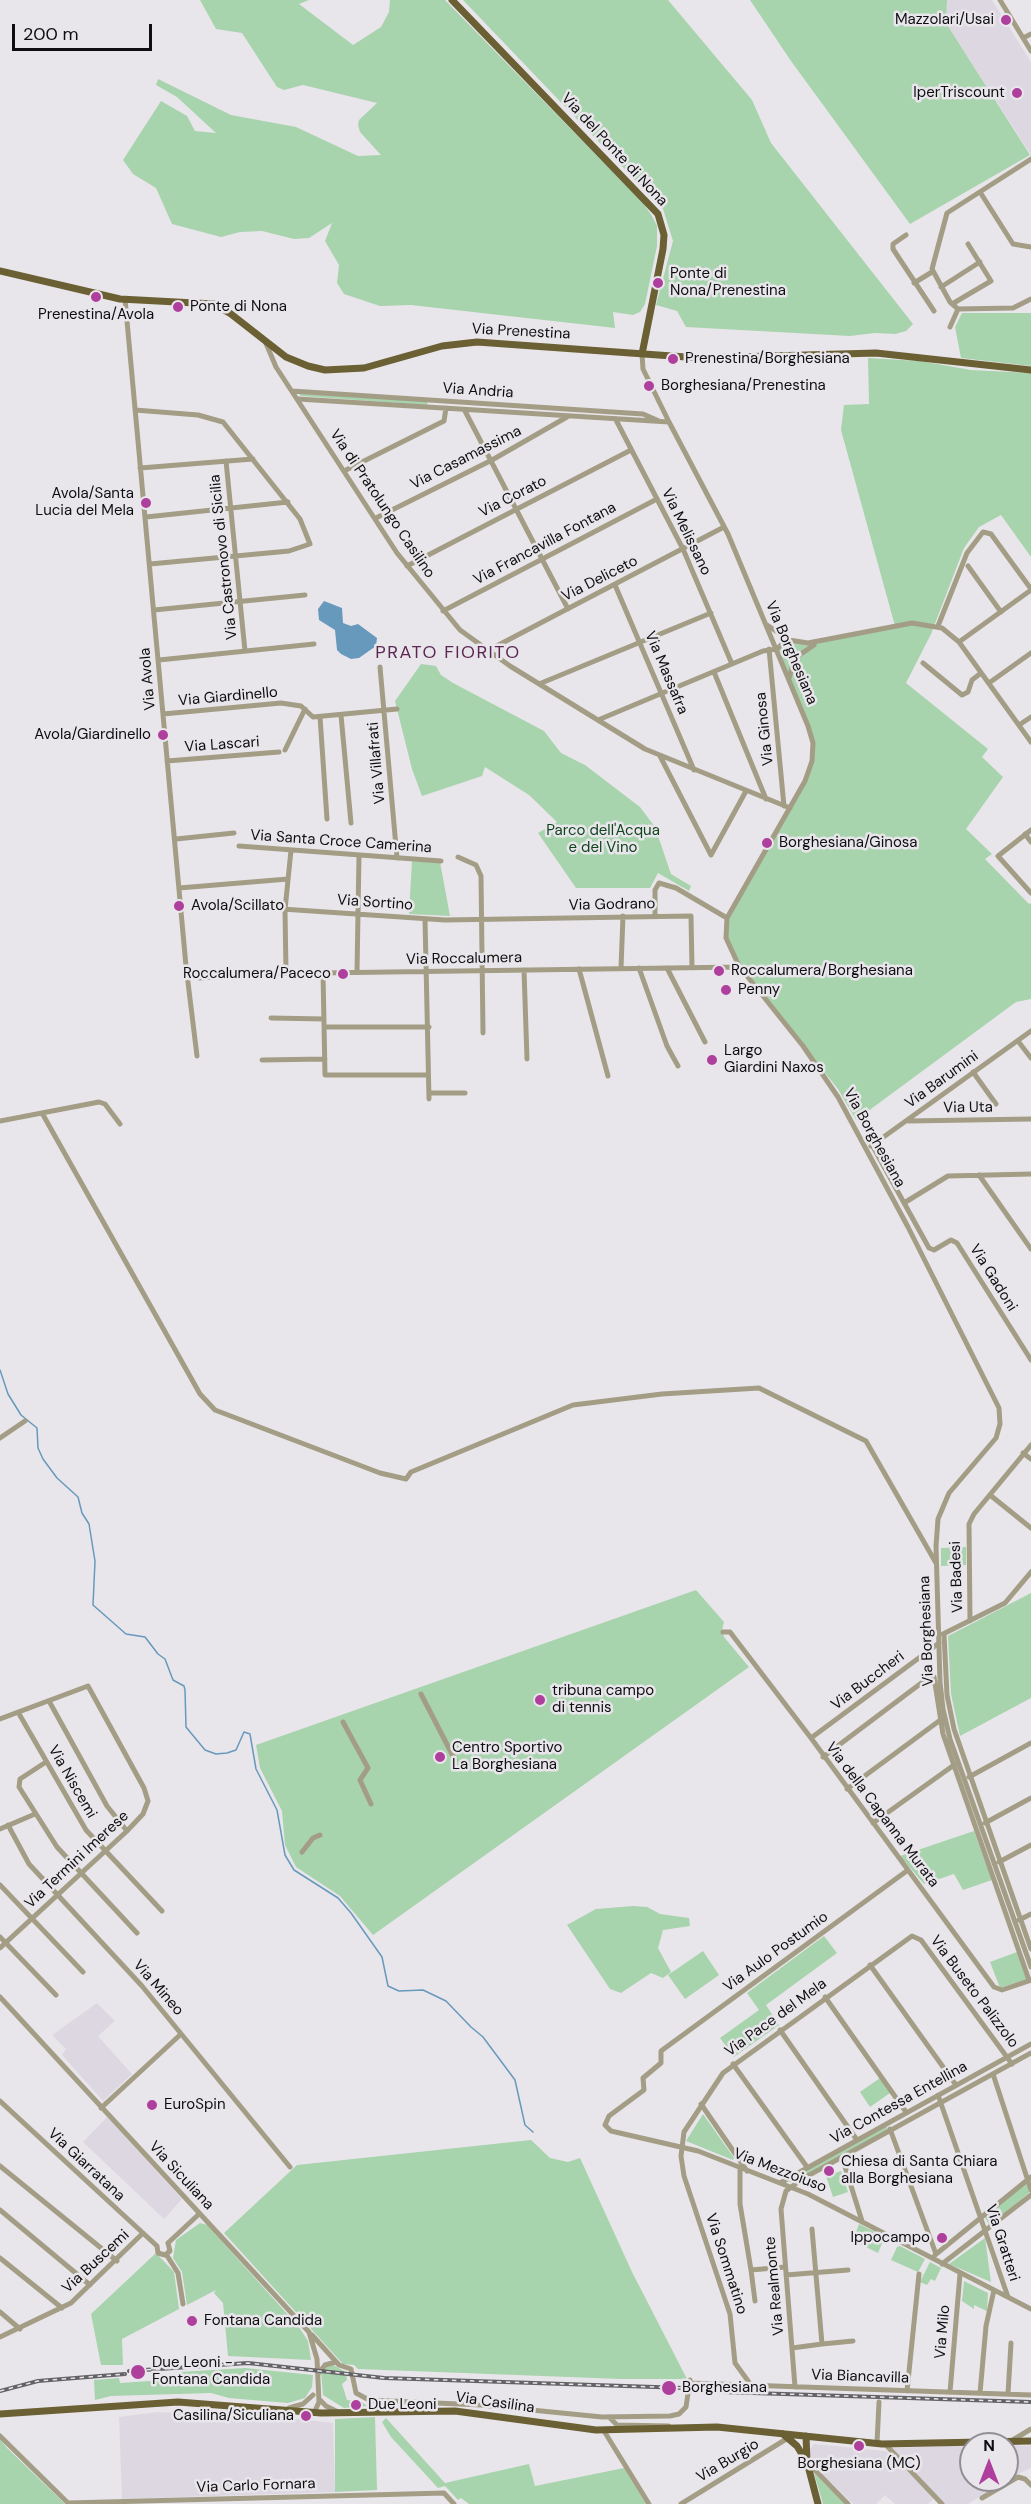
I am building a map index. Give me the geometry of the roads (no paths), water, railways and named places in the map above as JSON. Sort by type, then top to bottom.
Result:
[{"type":"main road","name":"Via del Ponte di Nona","points":[[452,0],[658,214],[664,235],[663,249],[642,354]]},
{"type":"main road","name":"Via Prenestina","points":[[0,271],[125,299],[210,303],[225,310],[265,341],[300,363],[334,371],[364,369],[442,346],[469,342],[714,358],[868,353],[1031,370]]},
{"type":"main road","name":"Via Casilina","points":[[0,2414],[165,2402],[343,2414],[446,2410],[604,2431],[725,2427],[786,2436],[881,2444],[959,2442]]},
{"type":"main road","points":[[786,2436],[801,2449],[807,2462]]},
{"type":"main road","points":[[801,2449],[803,2436]]},
{"type":"main road","points":[[803,2436],[818,2504]]},
{"type":"street","points":[[1000,0],[1031,51]]},
{"type":"street","points":[[1023,38],[1031,34]]},
{"type":"street","points":[[1031,159],[946,214],[932,272],[952,304],[958,309],[1013,308],[1031,299]]},
{"type":"street","points":[[980,192],[1013,244],[1031,246]]},
{"type":"street","points":[[906,235],[893,244],[892,248],[933,311]]},
{"type":"street","points":[[952,304],[991,281],[968,244]]},
{"type":"street","points":[[941,287],[980,262]]},
{"type":"street","points":[[914,283],[932,272]]},
{"type":"street","name":"Via Avola","points":[[125,299],[179,888],[197,1056]]},
{"type":"street","points":[[950,327],[958,309]]},
{"type":"street","name":"Via di Pratolungo Casilino","points":[[265,341],[273,363],[407,566],[457,628],[487,651],[539,684],[660,756],[787,807]]},
{"type":"street","name":"Via Borghesiana","points":[[642,354],[644,371],[724,527],[777,649],[809,728],[813,748],[810,768],[727,918],[725,936],[740,967],[825,1077],[870,1147],[988,1382],[1000,1411],[1000,1426],[994,1441],[956,1485],[943,1505],[937,1527],[941,1635],[951,1730],[956,1763],[967,1778]]},
{"type":"street","name":"Via Andria","points":[[292,391],[615,412],[647,415],[661,422]]},
{"type":"street","name":"Via Andria","points":[[298,399],[669,422]]},
{"type":"street","points":[[344,471],[444,421],[446,401]]},
{"type":"street","points":[[567,409],[567,417]]},
{"type":"street","points":[[135,410],[217,419],[224,422],[300,519],[310,544],[289,551],[150,564]]},
{"type":"street","points":[[465,411],[568,609]]},
{"type":"street","name":"Via Melissano","points":[[615,412],[616,420],[683,549],[732,664]]},
{"type":"street","name":"Via Casamassima","points":[[376,518],[492,460],[567,417]]},
{"type":"street","name":"Via Corato","points":[[407,566],[631,450]]},
{"type":"street","points":[[140,468],[253,459]]},
{"type":"street","name":"Via Castronovo di Sicilia","points":[[226,461],[245,651]]},
{"type":"street","name":"Via Francavilla Fontana","points":[[443,611],[657,499]]},
{"type":"street","points":[[146,518],[288,502]]},
{"type":"street","name":"Via Deliceto","points":[[487,651],[724,527]]},
{"type":"street","points":[[938,626],[967,553],[983,532],[992,534],[1031,590],[959,642]]},
{"type":"street","points":[[968,566],[1001,612]]},
{"type":"street","name":"Via Massafra","points":[[615,585],[641,641],[694,770]]},
{"type":"street","points":[[154,610],[305,595]]},
{"type":"street","points":[[539,684],[711,613]]},
{"type":"street","points":[[789,678],[794,659],[802,651],[818,643],[910,623],[938,626],[959,642],[1031,742]]},
{"type":"street","points":[[766,624],[787,639],[818,643]]},
{"type":"street","points":[[598,720],[732,664],[777,649],[787,639]]},
{"type":"street","points":[[159,660],[314,644]]},
{"type":"street","name":"Via Ginosa","points":[[769,650],[787,807]]},
{"type":"street","points":[[989,683],[1031,653]]},
{"type":"street","points":[[781,659],[794,659]]},
{"type":"street","points":[[923,663],[962,695],[967,693],[971,681],[981,673]]},
{"type":"street","name":"Via Villafrati","points":[[381,667],[397,858]]},
{"type":"street","points":[[714,672],[766,799]]},
{"type":"street","name":"Via Giardinello","points":[[163,714],[281,703],[297,704],[313,717],[320,717]]},
{"type":"street","name":"Via Lascari","points":[[167,761],[282,751],[305,709]]},
{"type":"street","points":[[327,819],[320,717],[397,709]]},
{"type":"street","points":[[341,715],[351,823]]},
{"type":"street","points":[[1019,725],[1031,717]]},
{"type":"street","points":[[660,756],[711,855],[746,791]]},
{"type":"street","points":[[1031,842],[1028,832],[998,856],[1031,893]]},
{"type":"street","name":"Via Santa Croce Camerina","points":[[176,839],[234,833]]},
{"type":"street","name":"Via Santa Croce Camerina","points":[[238,846],[441,861]]},
{"type":"street","points":[[286,973],[285,910],[291,850]]},
{"type":"street","points":[[357,972],[356,914],[359,855]]},
{"type":"street","points":[[458,857],[476,866],[481,876],[483,1033]]},
{"type":"street","points":[[179,888],[288,879]]},
{"type":"street","points":[[655,916],[655,890],[659,883],[676,888],[727,918]]},
{"type":"street","name":"Via Sortino","points":[[267,908],[425,919],[481,918]]},
{"type":"street","points":[[621,968],[623,916]]},
{"type":"street","name":"Via Godrano","points":[[481,918],[691,916],[692,968]]},
{"type":"street","points":[[425,919],[429,1096],[465,1093]]},
{"type":"street","name":"Via Roccalumera","points":[[189,975],[200,978],[286,973],[740,967]]},
{"type":"street","points":[[639,968],[667,1046],[678,1066]]},
{"type":"street","points":[[668,968],[705,1042]]},
{"type":"street","points":[[579,969],[608,1076]]},
{"type":"street","points":[[524,970],[528,1059]]},
{"type":"street","points":[[323,973],[325,1075],[428,1075]]},
{"type":"street","points":[[271,1018],[324,1019]]},
{"type":"street","points":[[324,1027],[429,1027]]},
{"type":"street","name":"Via Barumini","points":[[870,1147],[1031,1031]]},
{"type":"street","points":[[1018,1041],[1031,1058]]},
{"type":"street","points":[[262,1060],[325,1059]]},
{"type":"street","points":[[973,1072],[996,1104]]},
{"type":"street","points":[[0,1121],[99,1102],[112,1112],[120,1124]]},
{"type":"street","points":[[42,1113],[200,1394],[206,1404],[215,1410],[381,1473],[406,1479],[411,1472],[575,1405],[668,1394],[759,1388],[866,1441],[937,1564]]},
{"type":"street","name":"Via Uta","points":[[906,1121],[1031,1119]]},
{"type":"street","name":"Via Gadoni","points":[[870,1147],[929,1249],[935,1249],[949,1241],[957,1243],[1031,1360]]},
{"type":"street","points":[[904,1203],[944,1177],[1031,1174]]},
{"type":"street","points":[[979,1175],[1031,1249]]},
{"type":"street","points":[[0,1438],[25,1421]]},
{"type":"street","name":"Via Badesi","points":[[970,1621],[968,1529],[974,1514],[1031,1445]]},
{"type":"street","points":[[1023,1453],[1031,1459]]},
{"type":"street","points":[[990,1495],[1031,1528]]},
{"type":"street","points":[[941,1635],[1005,1603],[1030,1573]]},
{"type":"street","name":"Via della Capanna Murata","points":[[723,1632],[730,1632],[811,1738],[995,1988],[1002,1990],[1030,1980]]},
{"type":"street","name":"Via Borghesiana","points":[[941,1635],[939,1643],[942,1707],[1018,1921],[1030,1963]]},
{"type":"street","name":"Via Buccheri","points":[[811,1738],[939,1643]]},
{"type":"street","name":"Via Borghesiana","points":[[823,1756],[932,1676],[939,1721],[956,1763],[1030,1980]]},
{"type":"street","name":"Via Termini Imerese","points":[[0,1948],[145,1811],[147,1794],[87,1686],[49,1701]]},
{"type":"street","points":[[421,1694],[455,1760]]},
{"type":"street","points":[[0,1719],[49,1701],[109,1809],[126,1831]]},
{"type":"street","name":"Via Niscemi","points":[[18,1712],[85,1828],[162,1911]]},
{"type":"street","points":[[847,1789],[939,1721]]},
{"type":"street","points":[[343,1722],[368,1768],[360,1780],[371,1804]]},
{"type":"street","points":[[967,1778],[1031,1743]]},
{"type":"street","points":[[46,1762],[18,1782],[35,1814],[57,1847],[137,1933]]},
{"type":"street","points":[[873,1823],[956,1763]]},
{"type":"street","points":[[984,1824],[1031,1798]]},
{"type":"street","points":[[0,1829],[35,1814]]},
{"type":"street","name":"Via Mineo","points":[[8,1825],[25,1858],[142,1986],[290,2167]]},
{"type":"street","points":[[302,1852],[320,1835]]},
{"type":"street","points":[[997,1863],[1031,1845]]},
{"type":"street","name":"Via Aulo Postumio","points":[[607,2129],[605,2123],[609,2116],[644,2090],[643,2078],[661,2063],[659,2054],[908,1870]]},
{"type":"street","points":[[0,1885],[83,1972]]},
{"type":"street","points":[[1018,1921],[1031,1914]]},
{"type":"street","name":"Via Borghesiana","points":[[1018,1921],[1031,1949]]},
{"type":"street","name":"Via Pace del Mela","points":[[680,2146],[683,2133],[701,2104],[733,2064],[908,1937],[915,1936]]},
{"type":"street","name":"Via Buseto Palizzolo","points":[[915,1936],[921,1940],[1012,2064]]},
{"type":"street","points":[[0,1937],[56,1995]]},
{"type":"street","points":[[870,1965],[956,2085]]},
{"type":"street","name":"Via Siculiana","points":[[0,1997],[309,2332],[316,2350],[319,2398]]},
{"type":"street","points":[[825,1997],[906,2112]]},
{"type":"street","points":[[780,2030],[857,2140]]},
{"type":"street","points":[[101,2108],[181,2034]]},
{"type":"street","name":"Via Contessa Entellina","points":[[780,2183],[1031,2044]]},
{"type":"street","name":"Via Contessa Entellina","points":[[790,2186],[1031,2053]]},
{"type":"street","points":[[733,2064],[807,2167]]},
{"type":"street","points":[[993,2074],[1029,2178],[1031,2190]]},
{"type":"street","name":"Via Gratteri","points":[[938,2095],[1008,2297]]},
{"type":"street","points":[[701,2104],[748,2173]]},
{"type":"street","name":"Via Giarratana","points":[[1,2105],[157,2246]]},
{"type":"street","points":[[888,2122],[933,2256],[1029,2178]]},
{"type":"street","name":"Via Mezzoiuso","points":[[607,2129],[680,2146],[708,2155],[748,2173],[790,2186],[933,2256],[960,2274],[1031,2309]]},
{"type":"street","name":"Via Sommatino","points":[[680,2146],[683,2174],[730,2314],[735,2363],[751,2385]]},
{"type":"street","points":[[842,2157],[862,2221]]},
{"type":"street","points":[[0,2166],[117,2261]]},
{"type":"street","points":[[740,2169],[739,2200],[755,2301]]},
{"type":"street","name":"Via Realmonte","points":[[790,2186],[781,2204],[795,2387]]},
{"type":"street","points":[[942,2264],[1031,2195]]},
{"type":"street","points":[[0,2211],[90,2285]]},
{"type":"street","points":[[168,2243],[199,2214]]},
{"type":"street","points":[[812,2229],[822,2344]]},
{"type":"street","name":"Via Buscemi","points":[[0,2337],[62,2308],[117,2261],[143,2234]]},
{"type":"street","points":[[166,2254],[158,2253],[157,2246],[162,2241],[168,2243]]},
{"type":"street","points":[[166,2254],[170,2249],[168,2243]]},
{"type":"street","points":[[166,2254],[179,2276],[183,2304]]},
{"type":"street","points":[[0,2258],[62,2308]]},
{"type":"street","points":[[751,2270],[785,2267]]},
{"type":"street","points":[[786,2275],[848,2270]]},
{"type":"street","points":[[907,2391],[919,2274]]},
{"type":"street","name":"Via Milo","points":[[950,2392],[960,2274]]},
{"type":"street","points":[[980,2393],[986,2326],[994,2290]]},
{"type":"street","points":[[0,2312],[20,2329]]},
{"type":"street","points":[[309,2332],[336,2362],[325,2365],[317,2379],[312,2395],[315,2413]]},
{"type":"street","points":[[792,2348],[853,2341]]},
{"type":"street","points":[[1008,2394],[1011,2343]]},
{"type":"street","points":[[316,2350],[330,2355]]},
{"type":"street","name":"Via Biancavilla","points":[[336,2362],[352,2370],[356,2393],[369,2400],[481,2405],[609,2417],[677,2415],[686,2407],[689,2381],[1031,2395]]},
{"type":"street","points":[[276,2410],[299,2406],[312,2395]]},
{"type":"street","points":[[315,2413],[319,2398]]},
{"type":"street","points":[[319,2398],[326,2406],[343,2414]]},
{"type":"street","points":[[879,2402],[881,2444],[942,2504]]},
{"type":"street","points":[[609,2417],[617,2425],[653,2424],[682,2428]]},
{"type":"street","points":[[604,2431],[649,2504]]},
{"type":"street","points":[[0,2436],[69,2504]]},
{"type":"street","name":"Via Burgio","points":[[681,2504],[786,2436]]},
{"type":"street","points":[[807,2462],[848,2504]]},
{"type":"street","points":[[982,2498],[1018,2477],[1025,2479],[1031,2485]]},
{"type":"street","name":"Via Carlo Fornara","points":[[69,2504],[444,2493],[454,2504]]},
{"type":"street","points":[[337,2496],[337,2504]]},
{"type":"water","points":[[324,601],[342,608],[343,623],[351,626],[358,624],[377,638],[376,646],[359,658],[351,659],[341,654],[337,650],[335,630],[319,620],[318,609]]},
{"type":"waterway","points":[[0,1370],[8,1394],[21,1415],[37,1428],[38,1448],[43,1459],[57,1478],[78,1497],[82,1513],[89,1524],[95,1561],[93,1605],[126,1634],[145,1637],[158,1654],[165,1659],[173,1680],[184,1686],[186,1727],[205,1750],[216,1754],[236,1750],[244,1732],[250,1734],[256,1769],[277,1810],[285,1855],[294,1870],[338,1898],[351,1913],[382,1957],[388,1986],[399,1991],[423,1990],[446,2001],[483,2037],[515,2080],[525,2125],[533,2132]]},
{"type":"railway","points":[[129,2371],[248,2363],[384,2378],[685,2388]]},
{"type":"railway","points":[[0,2391],[38,2381],[125,2374]]},
{"type":"railway","points":[[691,2391],[1031,2402]]},
{"type":"place","name":"Mazzolari/Usai","points":[[1006,20]]},
{"type":"place","name":"IperTriscount","points":[[1017,93]]},
{"type":"place","name":"Ponte di Nona/Prenestina","points":[[658,283]]},
{"type":"place","name":"Prenestina/Avola","points":[[96,297]]},
{"type":"place","name":"Ponte di Nona","points":[[178,307]]},
{"type":"place","name":"Prenestina/Borghesiana","points":[[673,359]]},
{"type":"place","name":"Borghesiana/Prenestina","points":[[649,386]]},
{"type":"place","name":"Avola/Santa Lucia del Mela","points":[[146,503]]},
{"type":"place","name":"Avola/Giardinello","points":[[163,735]]},
{"type":"place","name":"Borghesiana/Ginosa","points":[[767,843]]},
{"type":"place","name":"Avola/Scillato","points":[[179,906]]},
{"type":"place","name":"Roccalumera/Borghesiana","points":[[719,971]]},
{"type":"place","name":"Roccalumera/Paceco","points":[[343,974]]},
{"type":"place","name":"Penny","points":[[726,990]]},
{"type":"place","name":"Largo Giardini Naxos","points":[[712,1060]]},
{"type":"place","name":"tribuna campo di tennis","points":[[540,1700]]},
{"type":"place","name":"Centro Sportivo La Borghesiana","points":[[440,1757]]},
{"type":"place","name":"EuroSpin","points":[[152,2105]]},
{"type":"place","name":"Chiesa di Santa Chiara alla Borghesiana","points":[[829,2171]]},
{"type":"place","name":"Ippocampo","points":[[942,2238]]},
{"type":"place","name":"Fontana Candida","points":[[192,2321]]},
{"type":"place","name":"Due Leoni - Fontana Candida","points":[[138,2372]]},
{"type":"place","name":"Borghesiana","points":[[669,2388]]},
{"type":"place","name":"Due Leoni","points":[[356,2405]]},
{"type":"place","name":"Casilina/Siculiana","points":[[306,2416]]},
{"type":"place","name":"Borghesiana (MC)","points":[[859,2446]]},
{"type":"district","name":"PRATO FIORITO","points":[[448,653]]},
{"type":"park label","name":"Parco dell'Acqua e del Vino","points":[[603,840]]}]
